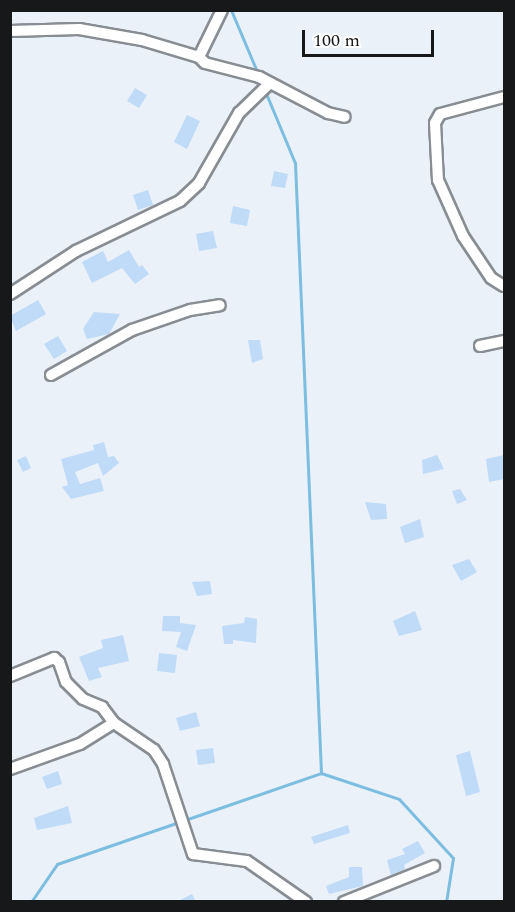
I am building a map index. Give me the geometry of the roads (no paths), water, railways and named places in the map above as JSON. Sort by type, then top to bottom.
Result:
[{"type":"street","points":[[199,57],[222,10]]},
{"type":"street","points":[[10,31],[80,29],[142,40],[199,57],[205,63],[270,83],[328,113],[345,117]]},
{"type":"street","points":[[10,294],[76,251],[148,220],[180,201],[199,183],[239,113],[270,83]]},
{"type":"street","points":[[504,97],[440,114],[435,123],[438,180],[463,236],[490,278],[504,286]]},
{"type":"street","points":[[51,375],[71,360],[132,330],[190,310],[220,305]]},
{"type":"street","points":[[480,346],[504,342]]},
{"type":"street","points":[[10,676],[54,658],[59,662],[66,682],[83,699],[102,707],[114,723],[154,750],[164,764],[193,854],[228,855],[247,861],[306,902]]},
{"type":"street","points":[[10,769],[80,744],[114,723]]},
{"type":"street","points":[[344,902],[434,866]]},
{"type":"waterway","points":[[231,10],[258,74]]},
{"type":"waterway","points":[[265,91],[295,163],[321,773],[399,799],[453,858],[446,902]]},
{"type":"waterway","points":[[31,902],[57,864],[321,773]]}]
